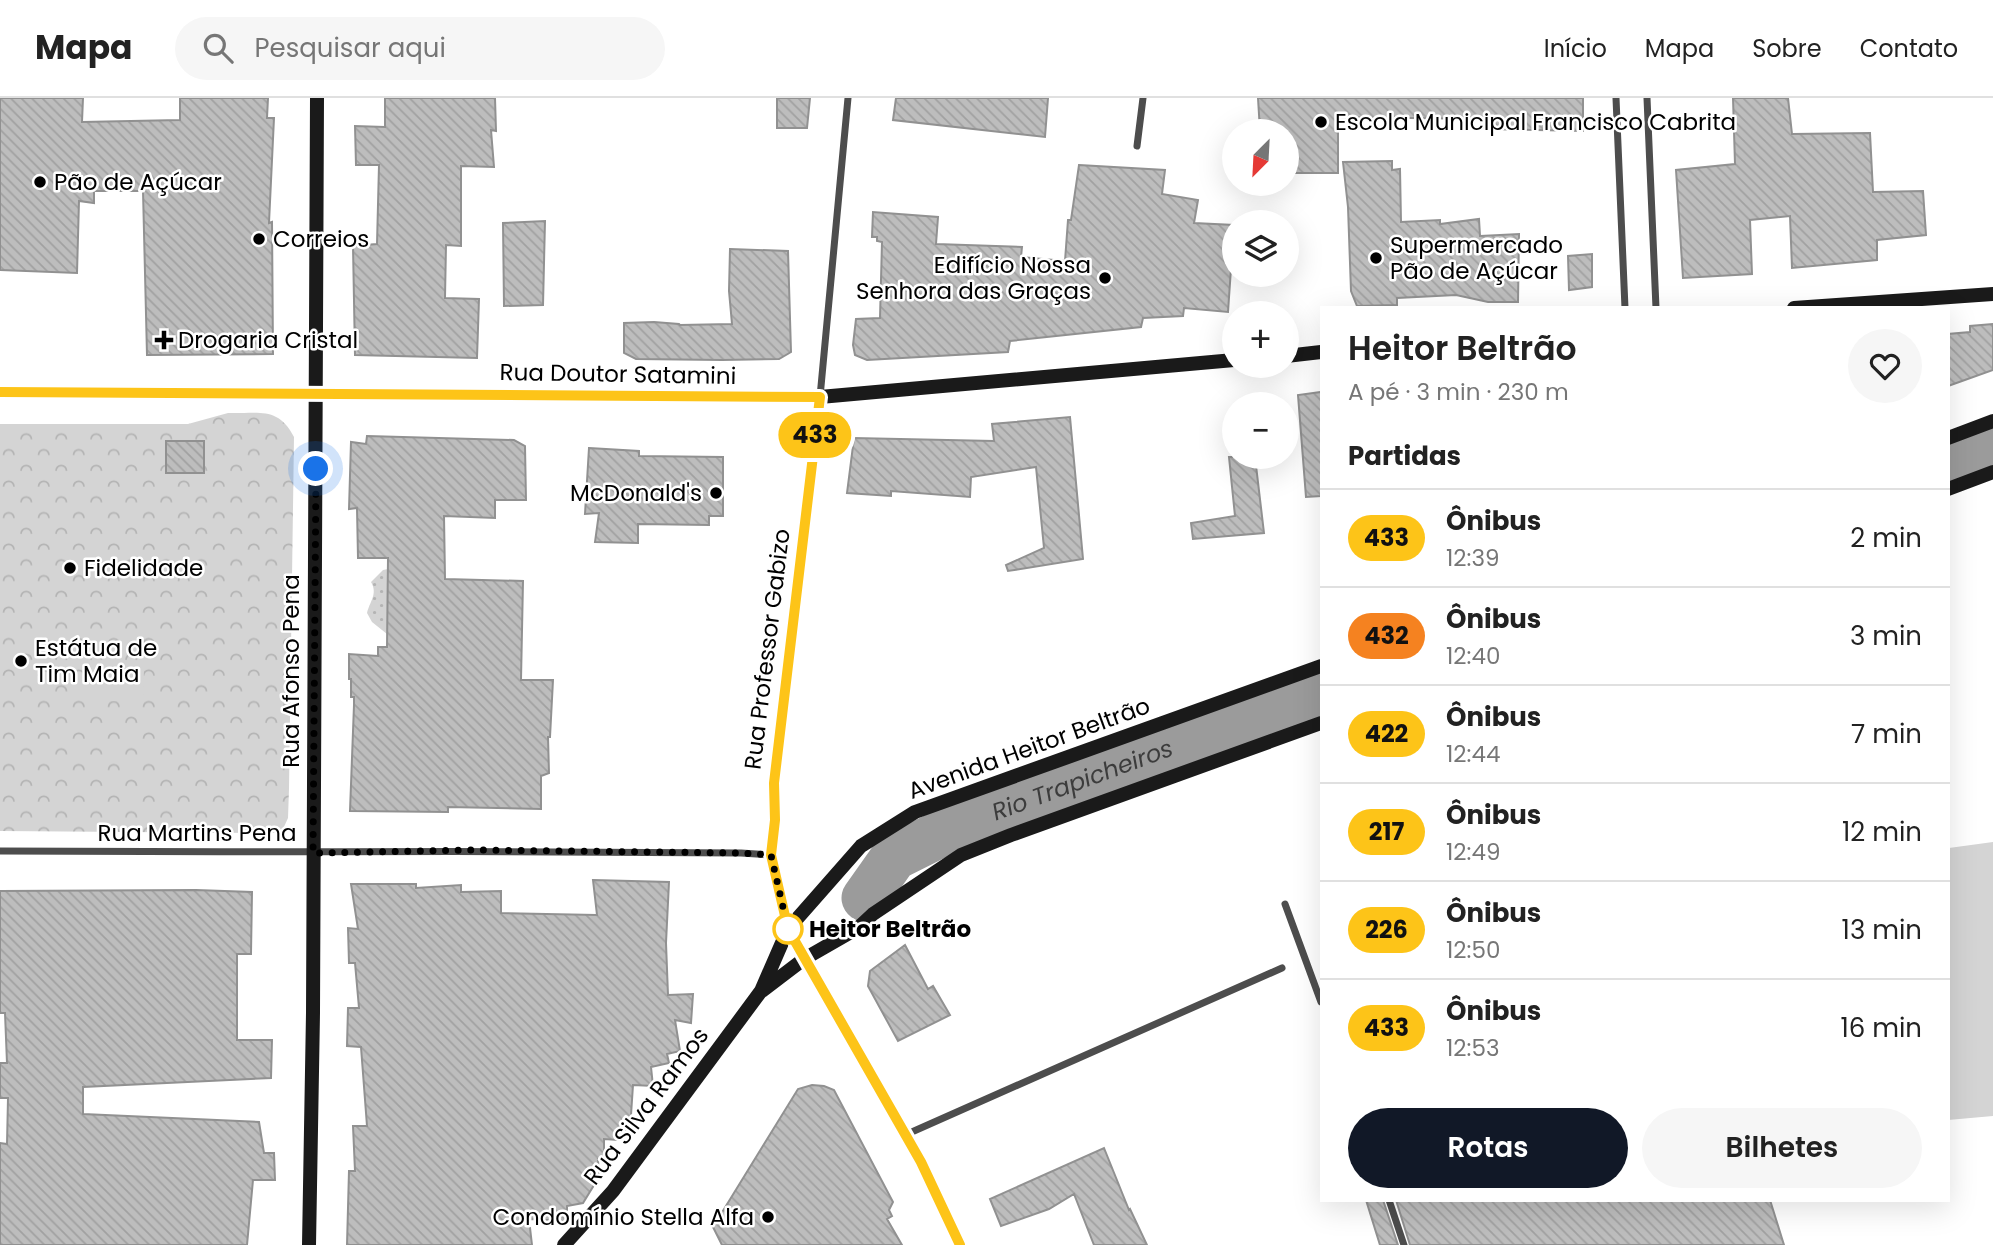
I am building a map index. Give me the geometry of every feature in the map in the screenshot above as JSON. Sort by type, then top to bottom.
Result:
[{"type":"street","name":"Rua Afonso Pena","points":[[309,1245],[317,98]]},
{"type":"street","name":"Rua Professor Gabizo","points":[[848,98],[820,397],[774,783],[775,820],[771,855],[788,929],[921,1162],[960,1245]]},
{"type":"street","points":[[1137,146],[1143,98]]},
{"type":"street","points":[[1616,98],[1625,306]]},
{"type":"street","points":[[1647,98],[1656,306]]},
{"type":"street","points":[[1976,294],[1993,304]]},
{"type":"street","points":[[1820,306],[1993,294]]},
{"type":"street","points":[[1299,355],[1320,352]]},
{"type":"street","name":"Rua Doutor Satamini","points":[[0,392],[820,397],[1222,361]]},
{"type":"street","points":[[1950,437],[1993,421]]},
{"type":"street","points":[[1950,488],[1993,472]]},
{"type":"street","name":"Avenida Heitor Beltrão","points":[[788,929],[861,846],[915,812],[1320,666]]},
{"type":"street","points":[[804,958],[858,928],[873,914],[961,855],[1320,723]]},
{"type":"street","name":"Rua Martins Pena","points":[[0,851],[313,853],[475,850],[771,855]]},
{"type":"street","points":[[1285,904],[1320,999]]},
{"type":"street","name":"Rua Silva Ramos","points":[[564,1245],[613,1191],[761,991],[788,929]]},
{"type":"street","name":"Rua Silva Ramos","points":[[761,991],[804,958]]},
{"type":"street","points":[[905,1135],[1282,968]]},
{"type":"street","points":[[1390,1202],[1404,1245]]},
{"type":"green space","points":[[228,413],[274,416],[288,427],[294,437],[289,789],[288,818],[283,829],[273,833],[0,831],[0,424],[188,424]]},
{"type":"green space","points":[[388,569],[387,634],[372,622],[367,613],[374,594],[371,582],[383,570]]},
{"type":"green space","points":[[85,669],[144,669],[143,701],[85,701]]},
{"type":"green space","points":[[1993,842],[1993,1116],[1950,1120],[1950,848]]},
{"type":"building","points":[[0,98],[83,98],[82,122],[180,120],[180,98],[268,98],[267,118],[274,118],[269,223],[272,222],[273,354],[147,355],[143,191],[94,191],[94,203],[79,201],[77,273],[0,270]]},
{"type":"building","points":[[385,98],[495,98],[496,131],[491,130],[494,167],[461,166],[461,246],[446,245],[445,298],[479,299],[477,358],[355,355],[353,246],[377,244],[379,165],[356,165],[355,126],[385,127]]},
{"type":"building","points":[[777,98],[810,98],[807,128],[777,128]]},
{"type":"building","points":[[896,98],[1048,98],[1045,137],[893,120]]},
{"type":"building","points":[[1258,98],[1583,98],[1583,131],[1482,129],[1481,119],[1338,117],[1338,173],[1299,173],[1299,119],[1259,119]]},
{"type":"building","points":[[1733,98],[1788,98],[1792,134],[1870,133],[1873,192],[1923,191],[1926,235],[1877,240],[1877,260],[1792,268],[1790,216],[1750,220],[1752,274],[1683,278],[1676,170],[1735,164]]},
{"type":"building","points":[[1392,161],[1392,170],[1400,169],[1401,222],[1440,220],[1440,224],[1479,219],[1480,236],[1519,234],[1518,302],[1488,302],[1456,295],[1397,298],[1397,305],[1357,306],[1351,291],[1348,207],[1343,162]]},
{"type":"building","points":[[1079,165],[1165,170],[1162,194],[1198,200],[1194,223],[1222,224],[1222,287],[1230,287],[1229,301],[1222,301],[1222,311],[1184,308],[1183,316],[1143,318],[1141,327],[1010,341],[1008,352],[867,360],[855,355],[853,345],[856,319],[880,318],[882,242],[877,241],[877,237],[872,237],[873,212],[938,217],[936,244],[1022,247],[1021,257],[1065,261],[1068,220],[1071,220]]},
{"type":"building","points":[[545,221],[543,305],[504,306],[503,223]]},
{"type":"building","points":[[730,249],[788,251],[791,352],[779,359],[722,360],[636,359],[624,353],[624,323],[732,324],[729,291]]},
{"type":"building","points":[[1592,254],[1592,287],[1569,290],[1568,256]]},
{"type":"building","points":[[1993,324],[1993,370],[1950,385],[1950,334],[1970,332],[1970,326]]},
{"type":"building","points":[[1320,392],[1320,496],[1306,497],[1299,395]]},
{"type":"building","points":[[1070,417],[1083,559],[1008,571],[1006,565],[1044,548],[1036,467],[971,477],[970,497],[891,491],[891,496],[847,493],[854,438],[994,441],[992,424]]},
{"type":"building","points":[[367,436],[514,440],[525,446],[526,500],[495,500],[495,518],[444,516],[445,579],[523,581],[521,680],[553,680],[548,737],[549,773],[541,776],[541,809],[448,807],[448,812],[350,811],[354,697],[351,697],[349,654],[378,656],[378,647],[387,647],[388,558],[358,558],[357,508],[349,509],[351,442],[366,444]]},
{"type":"building","points":[[166,441],[204,441],[204,473],[166,473]]},
{"type":"building","points":[[589,448],[639,451],[639,456],[723,457],[723,516],[709,516],[709,525],[638,524],[638,543],[595,542],[599,513],[585,514]]},
{"type":"building","points":[[1230,469],[1256,469],[1264,533],[1193,539],[1191,523],[1235,516]]},
{"type":"building","points":[[593,880],[669,882],[666,943],[668,995],[693,994],[691,1023],[675,1020],[680,1051],[667,1054],[669,1063],[651,1067],[653,1086],[633,1085],[630,1130],[620,1130],[618,1140],[604,1139],[604,1159],[598,1159],[599,1177],[583,1203],[567,1206],[567,1221],[529,1219],[532,1245],[347,1245],[349,1171],[355,1171],[353,1126],[367,1126],[361,1047],[347,1046],[348,1008],[359,1008],[355,963],[349,963],[348,928],[358,929],[351,884],[416,884],[416,888],[461,885],[461,892],[501,891],[501,913],[597,915]]},
{"type":"building","points":[[0,891],[252,892],[251,954],[237,954],[237,1040],[272,1040],[271,1078],[83,1087],[83,1114],[259,1122],[264,1153],[274,1153],[275,1180],[253,1180],[247,1245],[0,1245],[0,1143],[7,1144],[8,1098],[0,1098],[0,1063],[7,1063],[5,1013],[0,1013]]},
{"type":"building","points":[[905,945],[928,989],[933,986],[950,1015],[898,1041],[868,986],[870,971]]},
{"type":"building","points":[[812,1085],[834,1090],[893,1202],[889,1210],[892,1216],[887,1219],[902,1245],[722,1245],[713,1227],[798,1089]]},
{"type":"building","points":[[1104,1148],[1129,1210],[1147,1245],[1094,1245],[1074,1194],[1049,1209],[1001,1226],[990,1199]]},
{"type":"building","points":[[1367,1202],[1384,1202],[1398,1245],[1380,1245]]},
{"type":"building","points":[[1397,1202],[1771,1202],[1784,1245],[1410,1245]]},
{"type":"waterway","name":"Rio Trapicheiros","points":[[1950,461],[1993,445]]},
{"type":"waterway","name":"Rio Trapicheiros","points":[[865,898],[894,857],[948,830],[1320,692]]},
{"type":"bus line","name":"433","points":[[0,392],[820,397],[774,783],[775,820],[771,855],[788,929],[921,1162],[960,1245]]},
{"type":"place","name":"Escola Municipal Francisco Cabrita","points":[[1321,122]]},
{"type":"place","name":"Pão de Açúcar","points":[[40,182]]},
{"type":"place","name":"Correios","points":[[259,239]]},
{"type":"place","name":"Supermercado Pão de Açúcar","points":[[1376,258]]},
{"type":"place","name":"Edifício Nossa Senhora das Graças","points":[[1105,278]]},
{"type":"place","name":"Drogaria Cristal","points":[[164,340]]},
{"type":"place","name":"McDonald's","points":[[716,493]]},
{"type":"place","name":"Fidelidade","points":[[70,568]]},
{"type":"place","name":"Estátua de Tim Maia","points":[[21,661]]},
{"type":"place","name":"Heitor Beltrão","points":[[788,929]]},
{"type":"place","name":"Condomínio Stella Alfa","points":[[768,1217]]},
{"type":"route","points":[[316,469],[313,853],[475,850],[771,855],[788,929]]}]
